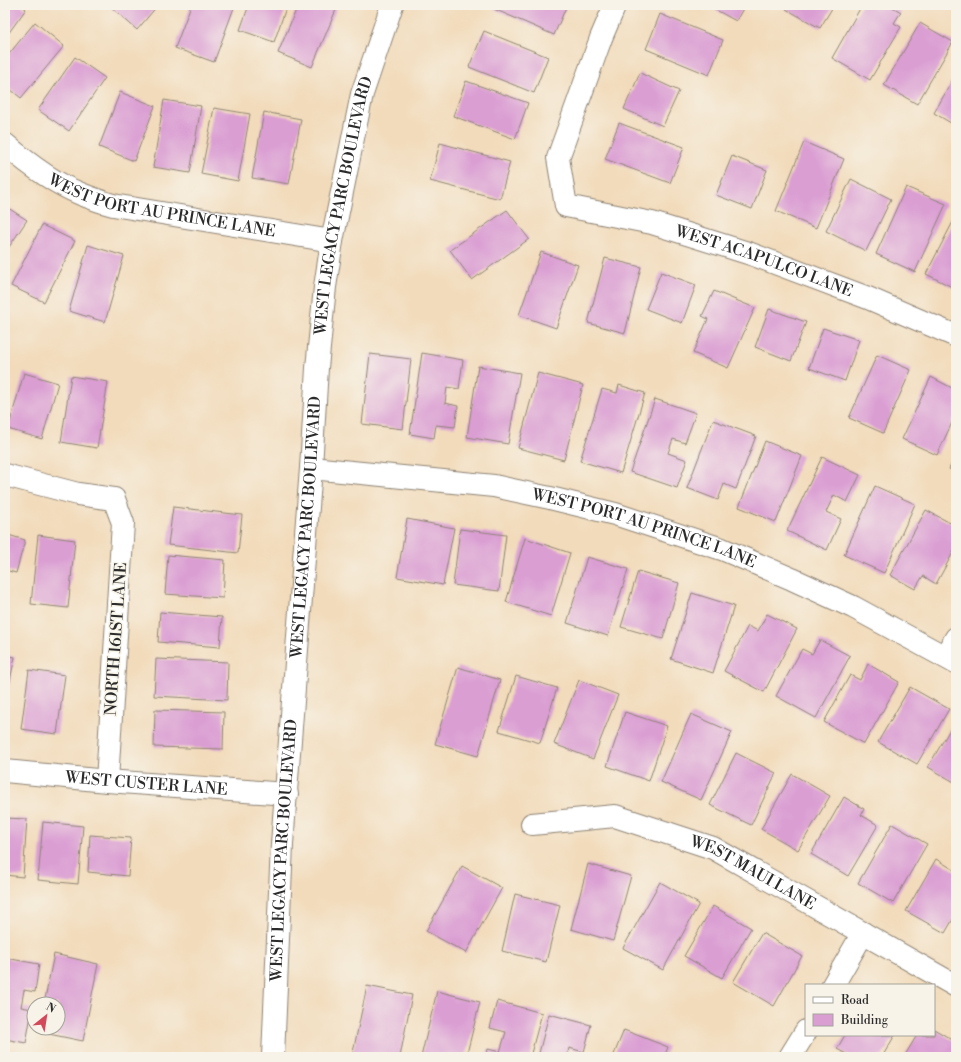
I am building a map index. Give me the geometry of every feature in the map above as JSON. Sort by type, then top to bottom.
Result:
[{"type":"street","name":"WEST LEGACY PARC BOULEVARD","points":[[273,1057],[282,844],[311,468],[317,368],[325,288],[332,241],[362,94],[392,5]]},
{"type":"street","name":"WEST ACAPULCO LANE","points":[[615,5],[601,38],[558,158],[566,206],[652,222],[751,254],[868,298],[956,336]]},
{"type":"street","name":"WEST PORT AU PRINCE LANE","points":[[5,144],[20,157],[51,179],[79,194],[113,205],[332,241]]},
{"type":"street","name":"WEST PORT AU PRINCE LANE","points":[[311,468],[494,486],[615,514],[722,549],[792,579],[853,607],[951,660]]},
{"type":"street","name":"NORTH 161ST LANE","points":[[5,474],[78,494],[114,499],[123,523],[107,781]]},
{"type":"street","points":[[951,660],[956,638]]},
{"type":"street","name":"WEST CUSTER LANE","points":[[5,771],[107,781],[287,794]]},
{"type":"street","name":"WEST MAUI LANE","points":[[532,824],[615,816],[713,848],[956,986]]},
{"type":"street","points":[[834,984],[863,933]]},
{"type":"street","points":[[790,1057],[805,1032]]},
{"type":"building","points":[[5,5],[21,5],[26,9],[5,38]]},
{"type":"building","points":[[158,5],[137,30],[110,6]]},
{"type":"building","points":[[191,5],[235,5],[214,62],[175,48]]},
{"type":"building","points":[[249,5],[287,5],[274,42],[240,30]]},
{"type":"building","points":[[298,5],[338,5],[312,67],[278,53]]},
{"type":"building","points":[[496,5],[567,5],[554,35],[494,9]]},
{"type":"building","points":[[707,5],[745,5],[736,21]]},
{"type":"building","points":[[788,5],[834,5],[820,28],[786,9]]},
{"type":"building","points":[[862,5],[889,5],[901,12],[894,23],[901,27],[870,80],[832,58]]},
{"type":"building","points":[[660,14],[723,40],[709,75],[646,49]]},
{"type":"building","points":[[35,22],[64,46],[21,98],[5,85],[5,59]]},
{"type":"building","points":[[920,23],[953,42],[917,104],[884,85]]},
{"type":"building","points":[[484,31],[548,57],[534,93],[469,67]]},
{"type":"building","points":[[75,57],[105,78],[69,131],[38,110]]},
{"type":"building","points":[[640,73],[679,91],[663,126],[624,109]]},
{"type":"building","points":[[956,74],[956,126],[934,113]]},
{"type":"building","points":[[466,81],[528,103],[515,139],[453,116]]},
{"type":"building","points":[[120,92],[155,106],[134,161],[99,147]]},
{"type":"building","points":[[164,100],[201,106],[190,173],[153,167]]},
{"type":"building","points":[[214,108],[250,114],[238,181],[201,174]]},
{"type":"building","points":[[264,112],[301,119],[289,184],[252,178]]},
{"type":"building","points":[[619,123],[684,147],[670,183],[605,159]]},
{"type":"building","points":[[804,142],[844,159],[816,228],[776,211]]},
{"type":"building","points":[[440,143],[510,162],[500,199],[430,181]]},
{"type":"building","points":[[732,156],[767,170],[752,209],[716,195]]},
{"type":"building","points":[[851,179],[891,199],[866,251],[826,231]]},
{"type":"building","points":[[906,187],[946,204],[915,272],[876,254]]},
{"type":"building","points":[[5,206],[27,220],[5,253]]},
{"type":"building","points":[[507,210],[529,239],[472,280],[450,250]]},
{"type":"building","points":[[956,216],[956,289],[926,274]]},
{"type":"building","points":[[42,225],[75,241],[44,302],[11,286]]},
{"type":"building","points":[[88,245],[124,256],[105,322],[69,311]]},
{"type":"building","points":[[541,252],[578,265],[556,328],[519,315]]},
{"type":"building","points":[[605,258],[641,267],[625,333],[588,323]]},
{"type":"building","points":[[661,272],[696,285],[682,323],[646,309]]},
{"type":"building","points":[[714,291],[755,308],[728,368],[693,353],[708,319],[702,316]]},
{"type":"building","points":[[769,309],[806,322],[791,361],[755,347]]},
{"type":"building","points":[[823,328],[859,340],[845,381],[809,368]]},
{"type":"building","points":[[422,353],[463,360],[459,389],[447,387],[445,403],[458,406],[455,427],[436,425],[434,438],[410,434]]},
{"type":"building","points":[[370,354],[411,359],[403,429],[362,424]]},
{"type":"building","points":[[877,355],[911,370],[883,433],[849,418]]},
{"type":"building","points":[[478,366],[520,373],[508,444],[467,437]]},
{"type":"building","points":[[24,373],[58,383],[42,439],[8,429]]},
{"type":"building","points":[[538,373],[583,385],[564,460],[518,448]]},
{"type":"building","points":[[71,376],[108,382],[97,448],[61,442]]},
{"type":"building","points":[[931,377],[956,390],[956,414],[937,455],[902,439]]},
{"type":"building","points":[[619,385],[645,393],[621,473],[580,461],[602,389],[617,393]]},
{"type":"building","points":[[655,399],[696,413],[685,443],[673,439],[668,453],[687,460],[677,488],[630,472]]},
{"type":"building","points":[[713,420],[756,436],[736,489],[724,484],[718,500],[687,488]]},
{"type":"building","points":[[765,441],[802,456],[776,522],[739,507]]},
{"type":"building","points":[[956,456],[956,473],[949,469]]},
{"type":"building","points":[[822,457],[860,475],[847,502],[834,495],[826,512],[841,519],[827,550],[787,531]]},
{"type":"building","points":[[875,486],[915,504],[884,573],[844,555]]},
{"type":"building","points":[[173,507],[242,515],[238,553],[168,545]]},
{"type":"building","points":[[926,510],[956,526],[956,547],[936,584],[923,576],[915,589],[890,575]]},
{"type":"building","points":[[407,519],[454,528],[443,585],[397,577]]},
{"type":"building","points":[[460,529],[506,535],[499,591],[453,585]]},
{"type":"building","points":[[5,534],[25,540],[16,573],[5,570]]},
{"type":"building","points":[[38,535],[75,540],[68,608],[31,604]]},
{"type":"building","points":[[525,538],[570,553],[551,616],[506,602]]},
{"type":"building","points":[[168,555],[225,560],[223,598],[165,594]]},
{"type":"building","points":[[587,557],[628,569],[608,636],[567,623]]},
{"type":"building","points":[[638,571],[679,583],[663,639],[621,627]]},
{"type":"building","points":[[692,593],[734,606],[713,673],[671,659]]},
{"type":"building","points":[[160,612],[222,617],[220,647],[158,642]]},
{"type":"building","points":[[767,614],[797,629],[764,692],[724,671],[748,626],[758,631]]},
{"type":"building","points":[[820,640],[850,656],[816,718],[776,696],[802,649],[812,654]]},
{"type":"building","points":[[5,655],[15,657],[6,699],[5,699]]},
{"type":"building","points":[[156,659],[228,662],[227,700],[154,696]]},
{"type":"building","points":[[868,664],[899,682],[864,744],[824,722],[850,675],[860,680]]},
{"type":"building","points":[[458,667],[500,680],[478,756],[435,744]]},
{"type":"building","points":[[29,670],[65,675],[57,734],[21,729]]},
{"type":"building","points":[[516,676],[557,688],[540,743],[499,731]]},
{"type":"building","points":[[579,680],[618,695],[593,759],[554,744]]},
{"type":"building","points":[[910,687],[949,709],[917,764],[878,742]]},
{"type":"building","points":[[155,710],[224,712],[223,749],[154,747]]},
{"type":"building","points":[[625,712],[667,726],[649,781],[607,766]]},
{"type":"building","points":[[691,714],[732,732],[701,800],[661,782]]},
{"type":"building","points":[[956,719],[956,783],[928,767]]},
{"type":"building","points":[[736,753],[776,773],[751,825],[710,805]]},
{"type":"building","points":[[792,774],[830,796],[798,850],[761,829]]},
{"type":"building","points":[[844,797],[864,809],[861,815],[878,825],[848,876],[811,854]]},
{"type":"building","points":[[5,818],[27,819],[23,877],[5,875]]},
{"type":"building","points":[[43,822],[83,826],[78,884],[38,880]]},
{"type":"building","points":[[892,824],[927,844],[893,903],[858,883]]},
{"type":"building","points":[[90,835],[131,838],[128,876],[88,872]]},
{"type":"building","points":[[936,859],[956,871],[956,914],[945,933],[906,911]]},
{"type":"building","points":[[588,864],[631,876],[613,941],[571,929]]},
{"type":"building","points":[[462,866],[502,888],[466,953],[426,931]]},
{"type":"building","points":[[660,882],[699,904],[663,970],[623,948]]},
{"type":"building","points":[[515,894],[560,905],[546,962],[502,951]]},
{"type":"building","points":[[713,906],[751,928],[722,978],[684,956]]},
{"type":"building","points":[[762,933],[802,956],[774,1006],[733,982]]},
{"type":"building","points":[[54,954],[98,964],[83,1041],[59,1036],[66,1036],[66,996],[46,996]]},
{"type":"building","points":[[5,958],[39,964],[35,992],[24,990],[21,1007],[26,1008],[26,1036],[27,1036],[26,1043],[5,1039]]},
{"type":"building","points":[[367,986],[412,995],[400,1057],[352,1057]]},
{"type":"building","points":[[437,991],[480,1002],[466,1057],[421,1057]]},
{"type":"building","points":[[497,1001],[542,1013],[530,1057],[486,1057],[488,1049],[500,1052],[506,1032],[490,1028]]},
{"type":"building","points":[[549,1014],[591,1025],[584,1052],[569,1048],[567,1057],[538,1057]]},
{"type":"building","points":[[624,1030],[668,1047],[664,1057],[613,1057]]},
{"type":"building","points":[[935,1030],[956,1042],[956,1057],[904,1057],[916,1036],[935,1036]]},
{"type":"building","points":[[844,1036],[894,1036],[882,1057],[852,1057],[837,1049]]}]
